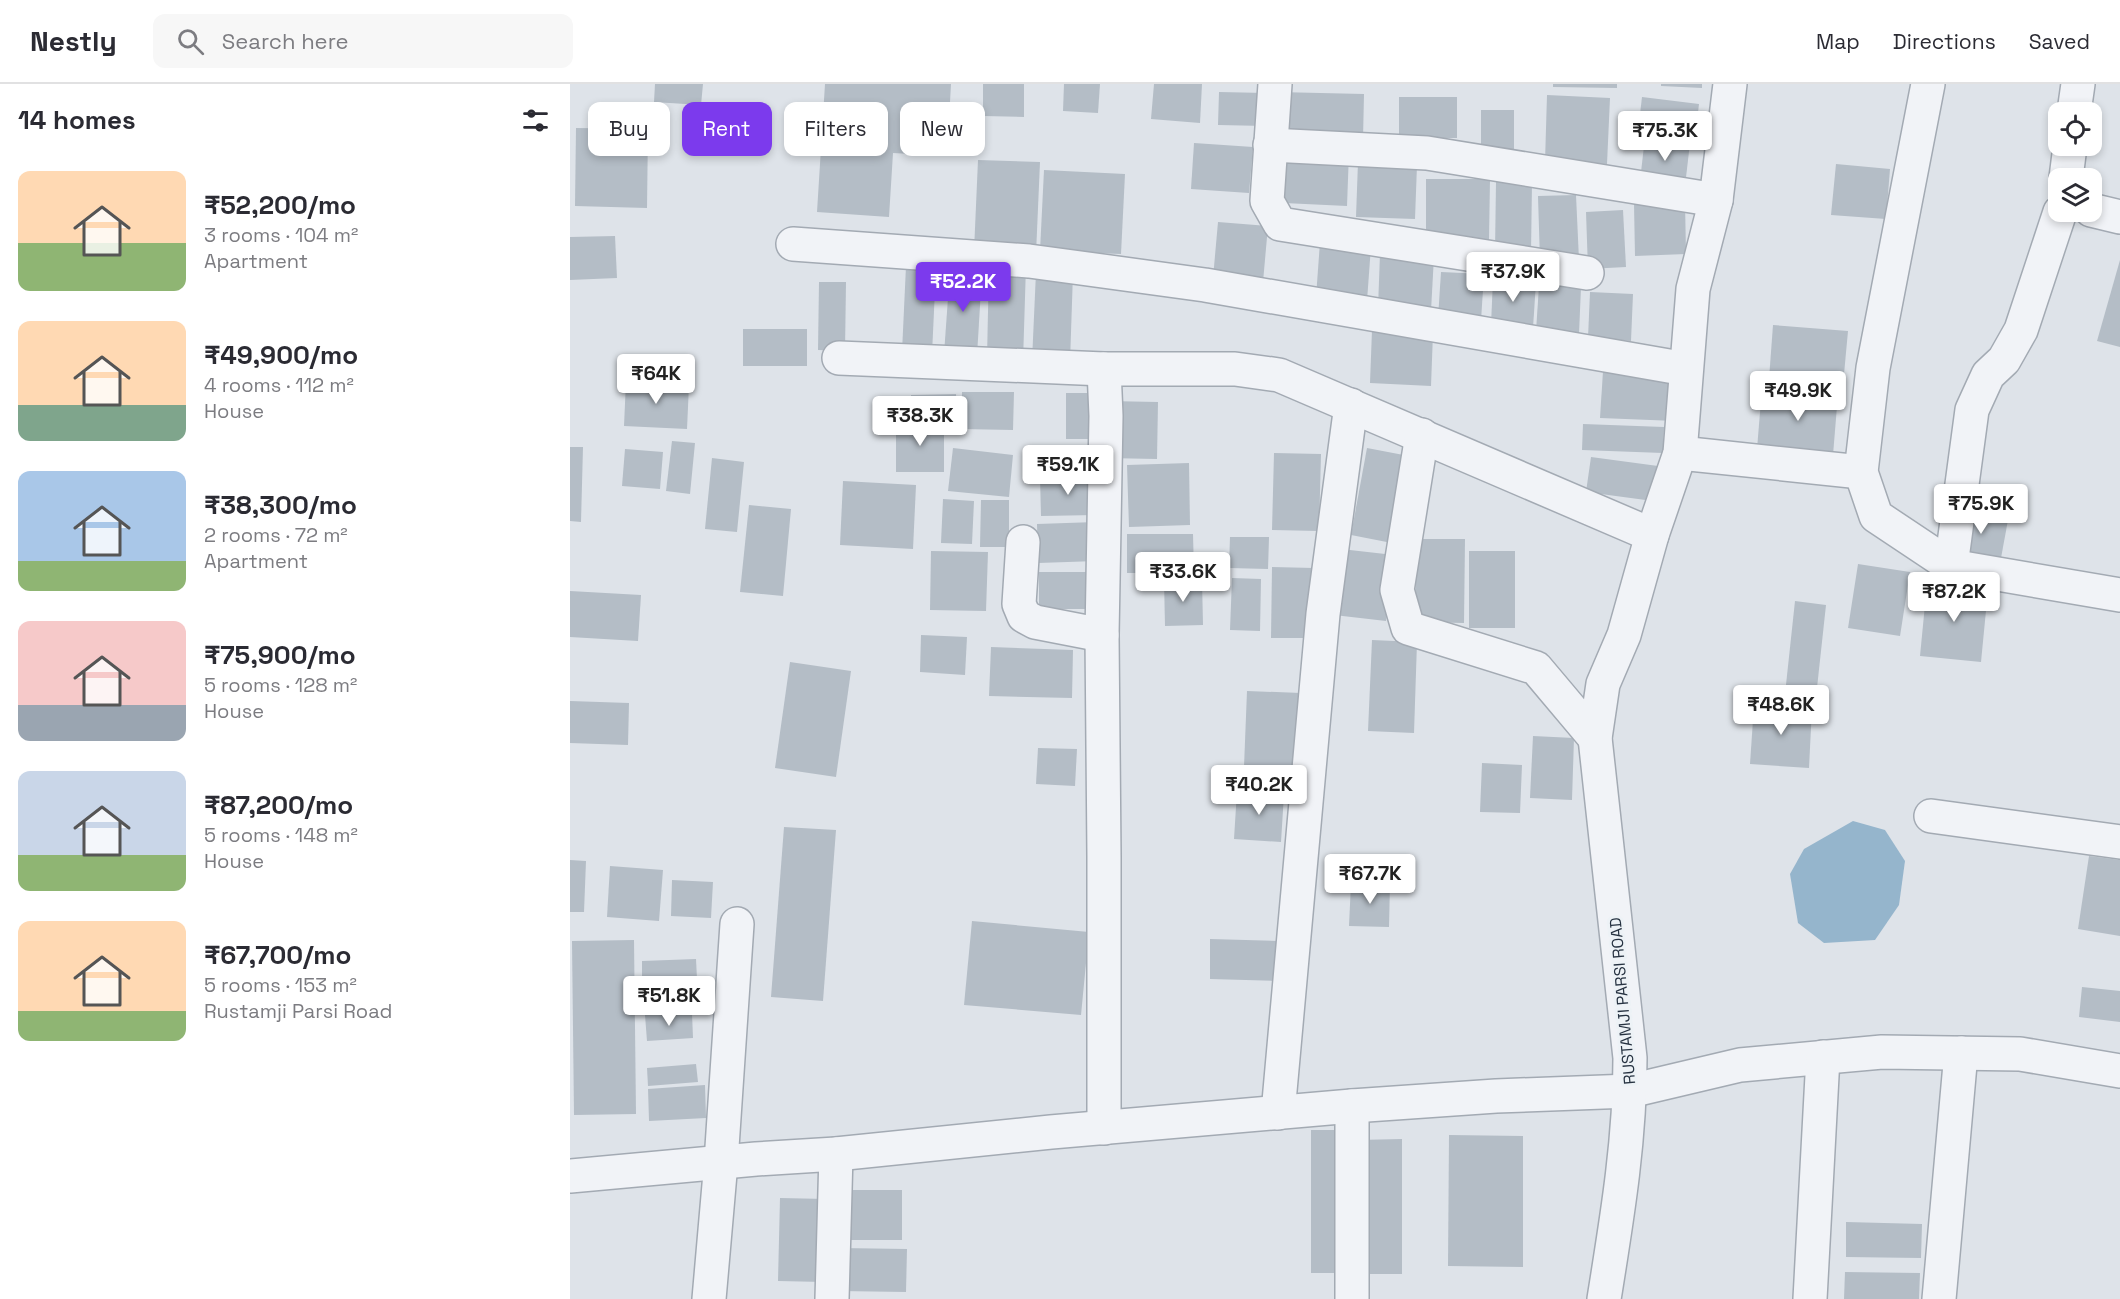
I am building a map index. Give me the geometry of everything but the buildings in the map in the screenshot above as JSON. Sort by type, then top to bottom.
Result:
[{"type":"street","points":[[1275,84],[1267,201],[1280,224],[1587,273]]},
{"type":"street","name":"RUSTAMJI PARSI ROAD","points":[[1604,1299],[1624,1175],[1630,1058],[1595,738],[1603,684],[1624,635],[1652,535],[1680,453],[1693,289],[1716,200],[1730,84]]},
{"type":"street","points":[[1928,84],[1873,368],[1861,472],[1876,516],[1951,566],[2120,595]]},
{"type":"street","points":[[2075,102],[2078,84]]},
{"type":"street","points":[[1270,145],[1427,153],[1716,200]]},
{"type":"street","points":[[2102,213],[2120,217]]},
{"type":"street","points":[[1951,566],[1972,410],[1988,375],[2004,360],[2021,330],[2057,222]]},
{"type":"street","points":[[793,244],[1029,261],[1181,282],[1686,369]]},
{"type":"street","points":[[839,358],[1104,369],[1235,369],[1279,375],[1652,535]]},
{"type":"street","points":[[1104,369],[1106,416],[1102,635],[1104,1128]]},
{"type":"street","points":[[1278,1113],[1323,614],[1351,405]]},
{"type":"street","points":[[1422,435],[1397,590],[1408,628],[1536,668],[1595,738]]},
{"type":"street","points":[[1680,453],[1861,472]]},
{"type":"street","points":[[1023,542],[1019,604],[1024,616],[1035,622],[1102,635]]},
{"type":"street","points":[[1931,816],[2120,842]]},
{"type":"street","points":[[710,1299],[737,924]]},
{"type":"street","points":[[570,1176],[836,1154],[1352,1106],[1496,1096],[1630,1091],[1740,1065],[1882,1052],[2020,1054],[2120,1071]]},
{"type":"street","points":[[1939,1299],[1961,1053]]},
{"type":"street","points":[[1810,1299],[1823,1057]]},
{"type":"street","points":[[1352,1106],[1352,1299]]},
{"type":"street","points":[[832,1299],[836,1154]]},
{"type":"water","points":[[1853,821],[1885,830],[1905,861],[1899,905],[1875,940],[1824,943],[1798,923],[1790,874],[1804,849]]}]
